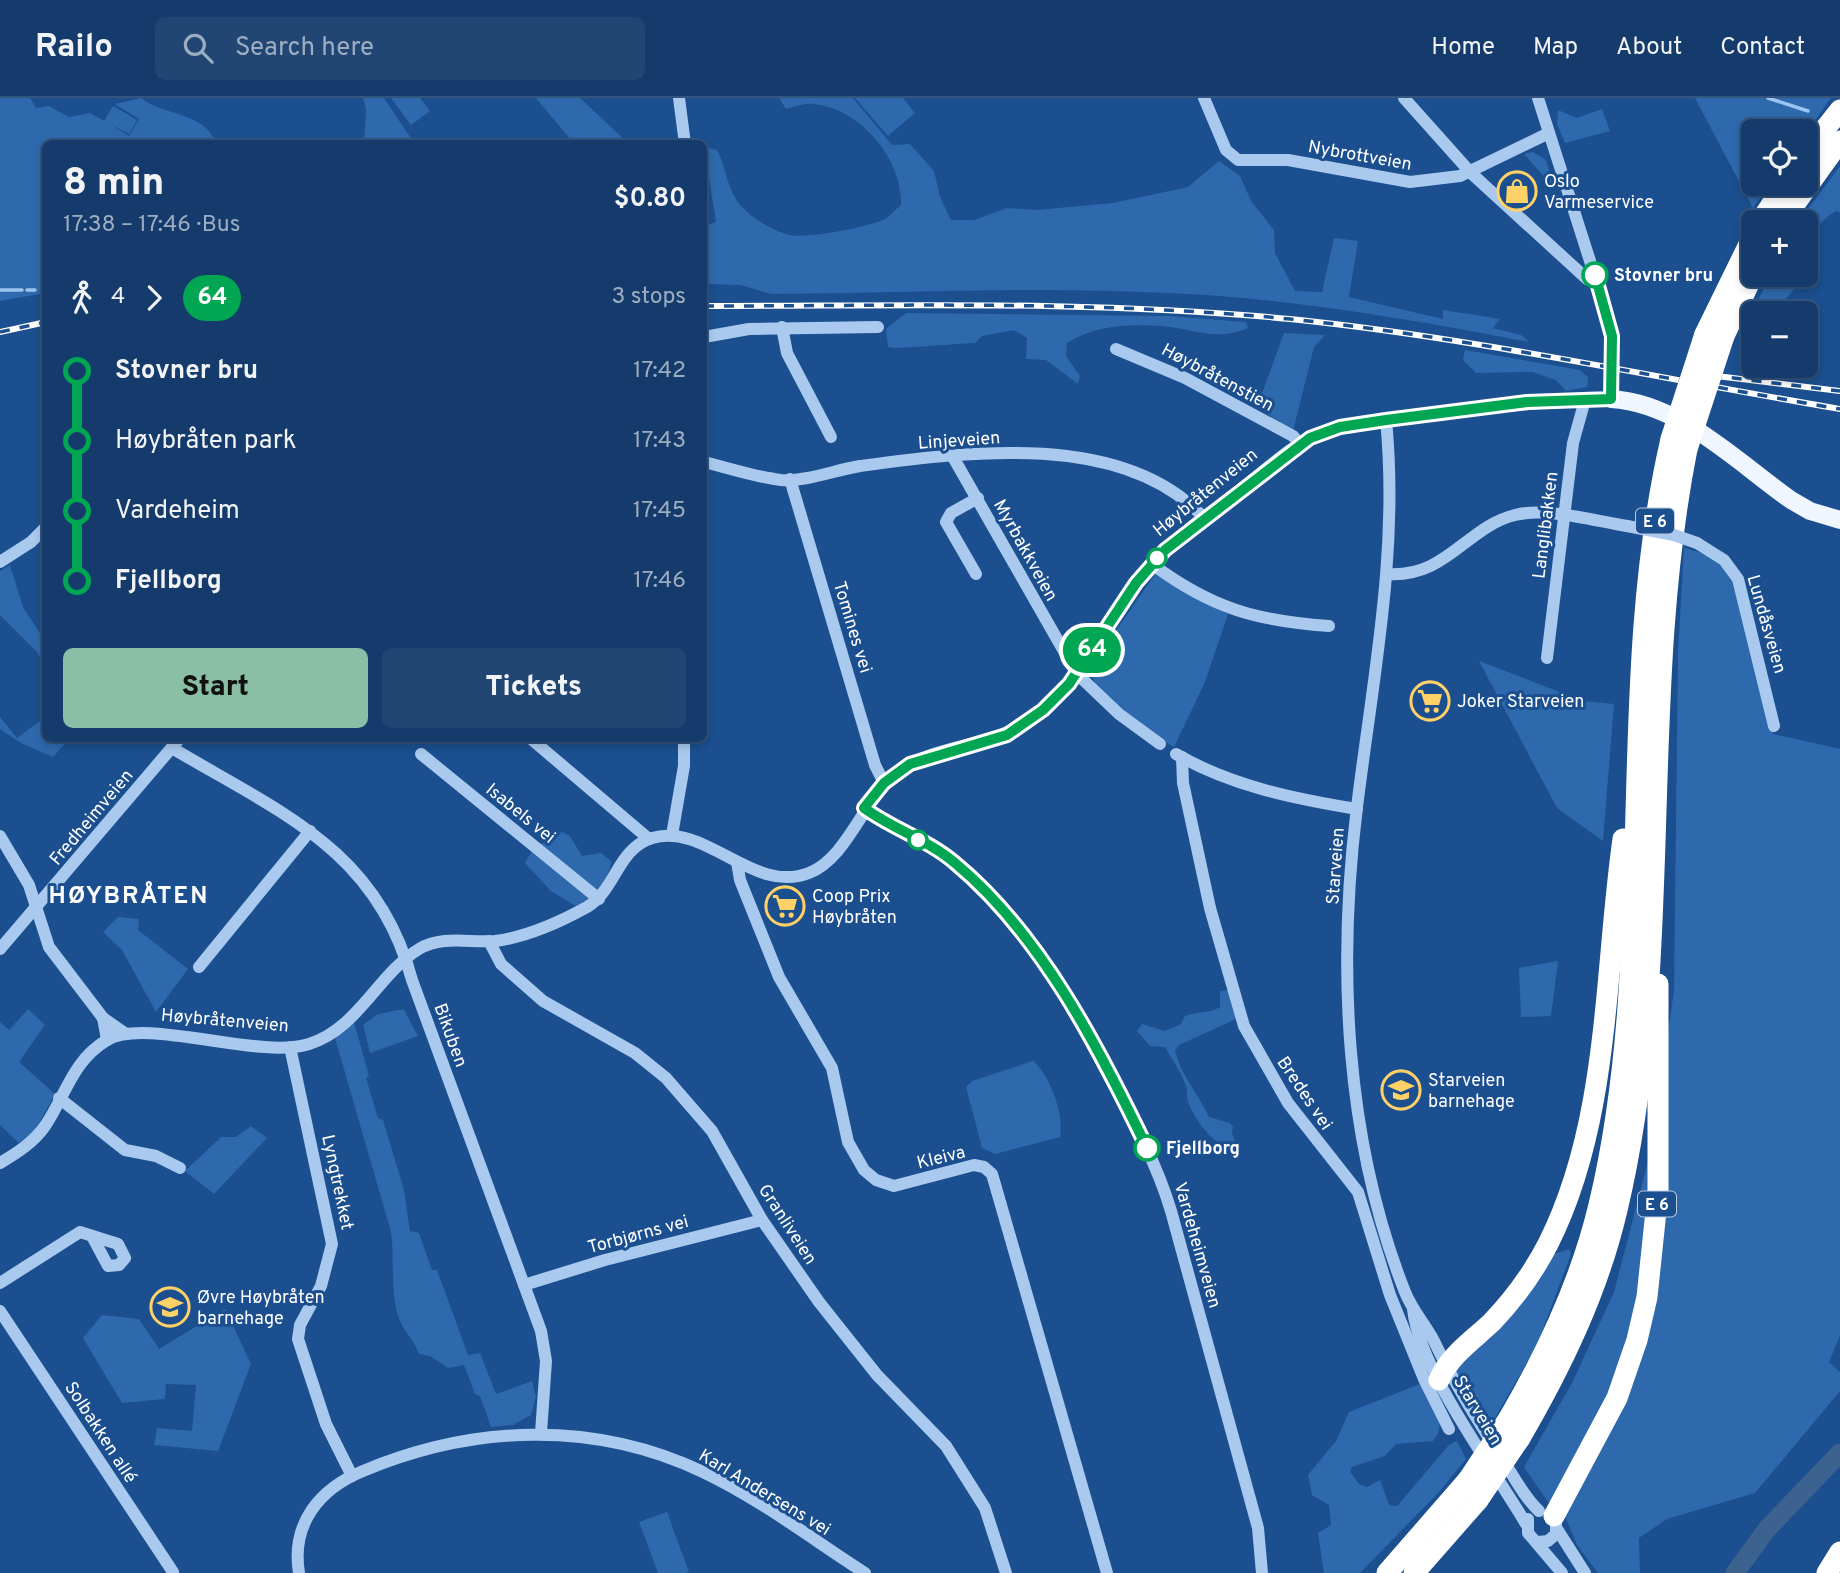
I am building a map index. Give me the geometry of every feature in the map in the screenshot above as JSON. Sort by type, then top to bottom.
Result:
[{"type":"highway","points":[[1818,138],[1840,110]]},
{"type":"highway","points":[[1791,210],[1840,141]]},
{"type":"highway","name":"E 6","points":[[1387,1573],[1468,1480],[1509,1418],[1546,1351],[1572,1291],[1591,1231],[1608,1165],[1628,1002],[1647,580],[1658,498],[1679,444],[1714,335],[1741,267]]},
{"type":"highway","name":"E 6","points":[[1714,335],[1745,287]]},
{"type":"highway","name":"E 6","points":[[1414,1573],[1478,1500],[1520,1438],[1580,1322],[1617,1212],[1639,1088],[1652,871],[1663,604],[1679,444]]},
{"type":"highway","name":"E 6","points":[[1442,1372],[1494,1320],[1528,1278],[1549,1241],[1570,1192],[1591,1114],[1613,914],[1638,757]]},
{"type":"highway","name":"E 6","points":[[1550,1519],[1617,1398],[1637,1340],[1649,1285],[1658,1192],[1661,1001],[1652,871]]},
{"type":"highway","points":[[1827,1573],[1840,1552]]},
{"type":"main road","name":"Høybråtenveien","points":[[1611,399],[1626,400],[1680,421],[1791,500],[1810,511],[1840,520]]},
{"type":"street","points":[[679,98],[684,140]]},
{"type":"street","name":"Nybrottveien","points":[[1204,98],[1226,150],[1238,160],[1288,160],[1410,182],[1447,180],[1549,133]]},
{"type":"street","points":[[1404,98],[1470,171],[1587,279],[1597,279]]},
{"type":"street","points":[[1538,98],[1609,322],[1614,375],[1611,399]]},
{"type":"street","points":[[782,327],[787,353],[831,438]]},
{"type":"street","points":[[707,336],[749,329],[782,327],[878,327]]},
{"type":"street","name":"Høybråtenstien","points":[[1116,349],[1185,378],[1293,436],[1300,444]]},
{"type":"street","name":"Høybråtenveien","points":[[672,835],[737,862],[783,877],[809,874],[838,850],[864,808],[884,783],[920,759],[1015,731],[1053,701],[1077,674],[1152,564],[1204,517],[1300,444],[1328,430],[1386,420],[1527,402],[1611,399]]},
{"type":"street","name":"Langlibakken","points":[[1547,658],[1575,427],[1583,414],[1585,400]]},
{"type":"street","name":"Starveien","points":[[1386,420],[1392,508],[1387,574],[1357,810],[1348,969],[1352,1073],[1384,1225],[1413,1309],[1425,1323],[1442,1372],[1526,1524],[1530,1537],[1538,1542],[1562,1573]]},
{"type":"street","name":"Linjeveien","points":[[707,463],[790,479],[859,467],[953,457],[1037,453],[1097,462],[1174,492],[1204,517]]},
{"type":"street","name":"Myrbakkveien","points":[[953,457],[1077,674],[1119,714],[1160,744]]},
{"type":"street","name":"Tomines vei","points":[[790,479],[876,765],[884,783]]},
{"type":"street","points":[[976,575],[946,522],[951,513],[978,498]]},
{"type":"street","name":"Lundåsveien","points":[[1387,574],[1413,575],[1426,570],[1512,516],[1564,516],[1674,535],[1697,543],[1724,560],[1738,579],[1774,726]]},
{"type":"street","points":[[0,562],[31,542],[42,531]]},
{"type":"street","points":[[1152,564],[1194,594],[1244,615],[1329,626]]},
{"type":"street","points":[[535,742],[649,839]]},
{"type":"street","points":[[599,899],[628,852],[649,839],[672,835],[684,766],[684,742]]},
{"type":"street","name":"Bikuben","points":[[176,743],[310,831],[343,856],[385,909],[406,958],[541,1331],[546,1361],[541,1433]]},
{"type":"street","name":"Fredheimveien","points":[[0,949],[176,743]]},
{"type":"street","name":"Isabels vei","points":[[421,754],[599,899]]},
{"type":"street","name":"Bredes vei","points":[[1357,810],[1251,786],[1179,756],[1210,908],[1244,1026],[1294,1112],[1313,1138],[1353,1181],[1366,1213],[1395,1306],[1424,1379],[1449,1429]]},
{"type":"street","name":"Vardeheimveien","points":[[864,808],[947,856],[988,895],[1056,980],[1143,1140],[1166,1194],[1261,1548],[1262,1573]]},
{"type":"street","points":[[199,967],[310,831]]},
{"type":"street","points":[[0,836],[25,876],[49,947],[103,1018],[126,1034]]},
{"type":"street","name":"Kleiva","points":[[737,862],[740,880],[779,977],[832,1069],[848,1142],[864,1170],[876,1180],[894,1186],[974,1165],[984,1167],[992,1174],[1107,1573]]},
{"type":"street","name":"Høybråtenveien","points":[[0,1163],[36,1137],[78,1065],[107,1040],[126,1034],[290,1047],[314,1043],[340,1026],[406,958],[435,942],[489,941],[542,927],[599,899]]},
{"type":"street","name":"Granliveien","points":[[489,941],[501,964],[543,1000],[635,1053],[666,1079],[712,1130],[762,1220],[863,1359],[946,1446],[985,1508],[1006,1573]]},
{"type":"street","points":[[103,1018],[107,1040]]},
{"type":"street","name":"Lyngtrekket","points":[[290,1047],[332,1244],[321,1286],[300,1325],[298,1339],[326,1424],[352,1476]]},
{"type":"street","points":[[60,1098],[125,1150],[156,1156],[180,1168]]},
{"type":"street","name":"Torbjørns vei","points":[[524,1285],[605,1260],[762,1220]]},
{"type":"street","points":[[0,1283],[69,1237],[80,1232],[93,1238]]},
{"type":"street","name":"Solbakken allé","points":[[0,1311],[173,1572]]},
{"type":"street","name":"Starveien","points":[[1442,1372],[1513,1475],[1550,1519],[1585,1573]]},
{"type":"street","name":"Karl Andersens vei","points":[[299,1573],[298,1542],[304,1521],[322,1496],[352,1476],[414,1452],[474,1438],[541,1433],[624,1444],[692,1467],[754,1501],[865,1573]]},
{"type":"street","points":[[1526,1524],[1531,1516],[1550,1519],[1553,1538],[1538,1542]]},
{"type":"shaded area","points":[[0,98],[30,98],[36,108],[49,106],[69,117],[90,113],[104,121],[113,106],[137,120],[129,134],[110,124],[129,136],[139,119],[115,104],[141,98],[159,108],[190,118],[207,129],[213,137],[227,140],[42,140],[42,294],[0,301]]},
{"type":"shaded area","points":[[363,98],[384,98],[412,140],[364,140],[366,109]]},
{"type":"shaded area","points":[[391,98],[420,98],[430,111],[411,125]]},
{"type":"shaded area","points":[[536,98],[580,98],[625,140],[571,140]]},
{"type":"shaded area","points":[[779,98],[853,98],[892,145],[910,144],[934,171],[940,197],[951,220],[974,220],[1007,208],[1036,210],[1113,203],[1188,187],[1219,161],[1240,176],[1251,201],[1274,230],[1275,253],[1295,291],[1322,292],[1334,238],[1358,241],[1349,297],[1443,319],[1443,310],[1500,319],[1493,328],[1521,335],[1529,342],[1349,311],[1213,296],[1068,290],[771,294],[741,285],[707,284],[707,225],[716,222],[707,166],[707,148],[717,150],[730,188],[743,208],[764,224],[789,235],[823,234],[866,225],[885,219],[901,205],[895,170],[875,138],[861,125],[829,107],[809,104],[786,109]]},
{"type":"shaded area","points":[[855,98],[903,98],[915,113],[888,136]]},
{"type":"shaded area","points":[[1695,98],[1831,98],[1816,119],[1741,119],[1741,185]]},
{"type":"shaded area","points":[[1602,109],[1610,131],[1565,143],[1557,124],[1558,110],[1577,118]]},
{"type":"shaded area","points":[[1533,152],[1546,160],[1554,188],[1524,154]]},
{"type":"shaded area","points":[[1840,166],[1840,213],[1837,211],[1830,215],[1818,227],[1818,210],[1807,210]]},
{"type":"shaded area","points":[[1747,196],[1762,196],[1753,208]]},
{"type":"shaded area","points":[[1765,287],[1796,287],[1784,301],[1758,301]]},
{"type":"shaded area","points":[[906,313],[1168,316],[1246,322],[1248,328],[1215,334],[1137,325],[1089,332],[1067,343],[1066,356],[1080,376],[1078,384],[1046,360],[1026,359],[1027,338],[1014,330],[982,336],[975,343],[888,347],[886,329]]},
{"type":"shaded area","points":[[1284,333],[1325,335],[1314,347],[1293,431],[1257,407]]},
{"type":"shaded area","points":[[1465,350],[1580,370],[1588,377],[1587,387],[1566,391],[1556,380],[1532,372],[1476,373],[1463,360]]},
{"type":"shaded area","points":[[1684,548],[1714,556],[1731,572],[1773,734],[1840,749],[1840,1336],[1829,1362],[1840,1372],[1840,1391],[1755,1493],[1667,1519],[1639,1538],[1640,1573],[1598,1573],[1577,1545],[1566,1518],[1546,1499],[1524,1467],[1573,1381],[1614,1292],[1652,1146],[1674,990],[1678,653]]},
{"type":"shaded area","points":[[10,565],[23,607],[42,636],[42,662],[38,653],[0,615],[0,571]]},
{"type":"shaded area","points":[[1156,573],[1192,597],[1228,614],[1205,682],[1174,747],[1118,707],[1099,689],[1093,677],[1093,664]]},
{"type":"shaded area","points":[[1479,661],[1583,701],[1614,704],[1603,841],[1557,808]]},
{"type":"shaded area","points":[[0,717],[17,738],[42,719],[42,742],[66,742],[53,757],[21,743],[0,729]]},
{"type":"shaded area","points":[[562,832],[570,836],[582,856],[601,853],[611,861],[608,875],[600,888],[576,906],[551,891],[525,863],[536,844],[547,843]]},
{"type":"shaded area","points":[[118,917],[139,919],[138,930],[188,969],[156,1012],[122,950],[103,932]]},
{"type":"shaded area","points":[[1558,961],[1551,1016],[1521,1017],[1519,968]]},
{"type":"shaded area","points":[[1229,990],[1236,1019],[1179,1045],[1175,1051],[1209,1117],[1230,1123],[1233,1127],[1232,1134],[1237,1145],[1229,1146],[1214,1140],[1195,1117],[1188,1102],[1184,1081],[1165,1047],[1150,1046],[1137,1031],[1142,1024],[1165,1031],[1181,1024],[1185,1016],[1216,1009],[1220,1007],[1220,991]]},
{"type":"shaded area","points":[[28,1009],[45,1025],[19,1062],[55,1094],[34,1132],[19,1143],[0,1125],[0,1022],[9,1030]]},
{"type":"shaded area","points":[[404,1010],[418,1036],[370,1053],[363,1025],[376,1015]]},
{"type":"shaded area","points":[[354,1022],[369,1076],[366,1078],[378,1118],[383,1120],[404,1190],[410,1231],[419,1233],[432,1270],[437,1270],[468,1355],[480,1353],[496,1394],[532,1381],[536,1397],[531,1415],[513,1425],[491,1427],[480,1396],[475,1394],[464,1365],[448,1368],[430,1356],[419,1354],[398,1316],[391,1232],[335,1038]]},
{"type":"shaded area","points":[[1033,1061],[1050,1085],[1058,1107],[1060,1137],[995,1154],[982,1148],[966,1087],[972,1081]]},
{"type":"shaded area","points":[[251,1126],[267,1138],[214,1194],[185,1171],[221,1137],[236,1137]]},
{"type":"shaded area","points":[[1569,1249],[1571,1254],[1537,1345],[1491,1425],[1454,1368],[1551,1255]]},
{"type":"shaded area","points":[[225,1309],[251,1364],[218,1451],[154,1445],[157,1428],[192,1431],[196,1385],[166,1384],[165,1399],[122,1403],[83,1338],[102,1315],[139,1319],[159,1349]]},
{"type":"shaded area","points":[[1420,1384],[1434,1405],[1439,1420],[1438,1434],[1433,1441],[1396,1444],[1385,1456],[1352,1467],[1350,1472],[1359,1484],[1367,1487],[1380,1480],[1389,1505],[1397,1506],[1449,1445],[1457,1441],[1466,1459],[1440,1491],[1360,1573],[1324,1573],[1318,1533],[1331,1525],[1329,1505],[1312,1495],[1308,1475],[1336,1441],[1349,1412]]},
{"type":"shaded area","points":[[667,1512],[689,1572],[658,1573],[639,1522]]},
{"type":"waterway","points":[[1768,98],[1808,111]]},
{"type":"waterway","points":[[0,290],[22,290]]},
{"type":"waterway","points":[[27,290],[35,290]]},
{"type":"waterway","points":[[1735,1573],[1767,1529],[1840,1453]]},
{"type":"railway","points":[[707,306],[1070,307],[1290,319],[1497,348],[1840,409]]},
{"type":"railway","points":[[0,332],[42,323]]},
{"type":"railway","points":[[1692,373],[1840,391]]},
{"type":"bus line","name":"64","points":[[1147,1148],[1062,990],[998,906],[972,877],[947,856],[864,808],[884,783],[910,764],[1007,735],[1043,710],[1077,674],[1136,583],[1165,550],[1310,438],[1340,427],[1386,420],[1527,402],[1611,399],[1614,375],[1613,343],[1595,275]]},
{"type":"place","name":"Oslo Varmeservice","points":[[1517,191]]},
{"type":"place","name":"Stovner bru","points":[[1595,275]]},
{"type":"place","name":"Joker Starveien","points":[[1430,701]]},
{"type":"place","name":"Coop Prix Høybråten","points":[[785,906]]},
{"type":"place","name":"Starveien barnehage","points":[[1401,1090]]},
{"type":"place","name":"Fjellborg","points":[[1147,1148]]},
{"type":"place","name":"Øvre Høybråten barnehage","points":[[170,1307]]},
{"type":"district","name":"HØYBRÅTEN","points":[[129,895]]}]
